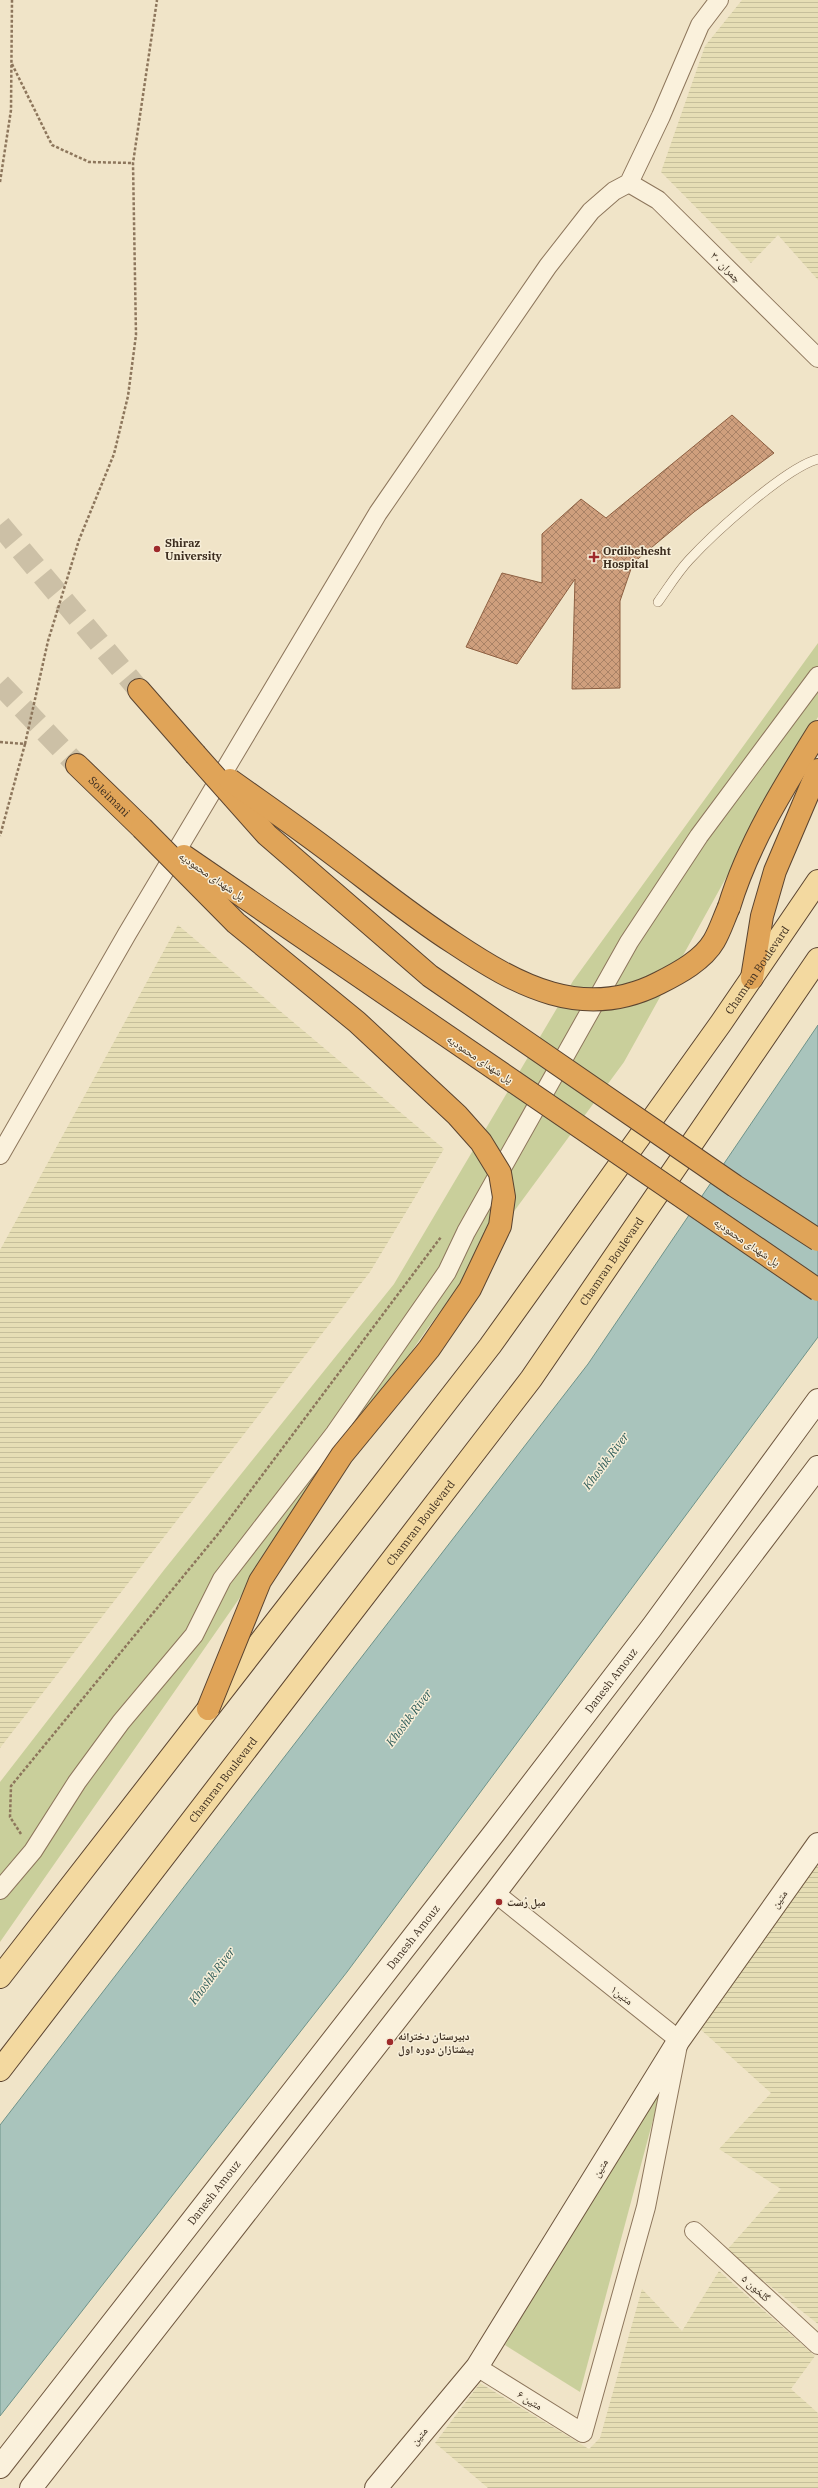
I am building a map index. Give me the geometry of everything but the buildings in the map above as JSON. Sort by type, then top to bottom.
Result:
[{"type":"highway","points":[[139,690],[267,835],[430,976],[709,1168],[818,1240]]},
{"type":"highway","points":[[196,754],[334,855],[410,914],[506,976],[518,982],[556,995],[602,999],[633,993],[661,982],[685,968],[714,941],[729,907],[737,881],[774,803],[818,732]]},
{"type":"highway","name":"Soleimani","points":[[77,765],[142,828]]},
{"type":"highway","points":[[752,978],[762,916],[775,871],[818,770]]},
{"type":"highway","points":[[142,828],[236,923],[358,1022],[457,1115],[481,1142],[500,1173],[504,1197],[500,1226],[470,1289],[429,1349],[342,1455],[260,1581],[208,1710]]},
{"type":"highway","name":"پل شهدای محمودیه","points":[[142,828],[818,1290]]},
{"type":"main road","name":"Chamran Boulevard","points":[[0,1977],[490,1346],[752,978],[818,882]]},
{"type":"main road","name":"Chamran Boulevard","points":[[0,2070],[531,1379],[818,959]]},
{"type":"main road","name":"Danesh Amouz","points":[[0,2467],[495,1832],[652,1627],[818,1400]]},
{"type":"main road","points":[[31,2488],[494,1893],[818,1468]]},
{"type":"main road","name":"متین","points":[[376,2488],[477,2367],[679,2040],[818,1844]]},
{"type":"street","points":[[0,1156],[127,934],[378,513],[548,266],[591,211],[614,190],[629,183],[661,116],[700,25],[719,0]]},
{"type":"street","name":"۳۰ چمران","points":[[629,183],[658,200],[818,358]]},
{"type":"street","points":[[0,1890],[33,1851],[77,1782],[121,1722],[194,1635],[222,1579],[339,1427],[447,1272],[466,1232],[629,942],[699,836],[818,676]]},
{"type":"street","name":"متین۱","points":[[494,1893],[679,2040]]},
{"type":"street","name":"۶ متین","points":[[477,2367],[583,2433],[646,2207],[679,2040]]},
{"type":"street","name":"۵ گلخون","points":[[694,2231],[818,2345]]},
{"type":"lane","points":[[658,602],[688,560],[749,504],[806,462],[818,459]]},
{"type":"path","points":[[0,182],[11,110],[12,0]]},
{"type":"path","points":[[0,836],[24,744],[48,641],[80,540],[114,454],[128,396],[136,335],[133,163],[157,0]]},
{"type":"path","points":[[11,62],[52,145],[89,162],[133,163]]},
{"type":"path","points":[[0,742],[24,744]]},
{"type":"path","points":[[33,1851],[10,1817],[11,1786],[218,1534],[446,1230],[466,1232]]},
{"type":"shaded area","points":[[742,0],[818,0],[818,280],[778,235],[751,263],[661,172],[705,46]]},
{"type":"shaded area","points":[[178,925],[444,1149],[370,1272],[0,1748],[0,1250]]},
{"type":"shaded area","points":[[817,1865],[818,2324],[726,2251],[781,2189],[719,2149],[771,2093],[699,2028]]},
{"type":"shaded area","points":[[719,2271],[815,2356],[791,2389],[818,2413],[818,2488],[488,2488],[435,2443],[480,2383],[589,2449],[600,2438],[642,2289],[682,2331]]},
{"type":"green space","points":[[818,643],[818,717],[763,811],[624,1062],[425,1332],[0,1942],[0,1782],[164,1570],[394,1284],[573,981]]},
{"type":"green space","points":[[664,2079],[580,2392],[505,2345]]},
{"type":"water","name":"Khoshk River","points":[[818,1025],[818,1337],[347,1972],[0,2416],[0,2125],[588,1364]]},
{"type":"tunnel","points":[[0,525],[139,690]]},
{"type":"tunnel","points":[[0,684],[77,765]]},
{"type":"place","name":"Shiraz University","points":[[157,549]]},
{"type":"place","name":"Ordibehesht Hospital","points":[[594,557]]},
{"type":"place","name":"مبل رُست","points":[[499,1902]]},
{"type":"place","name":"دبیرستان دخترانه پیشتازان دوره اول","points":[[390,2042]]}]
